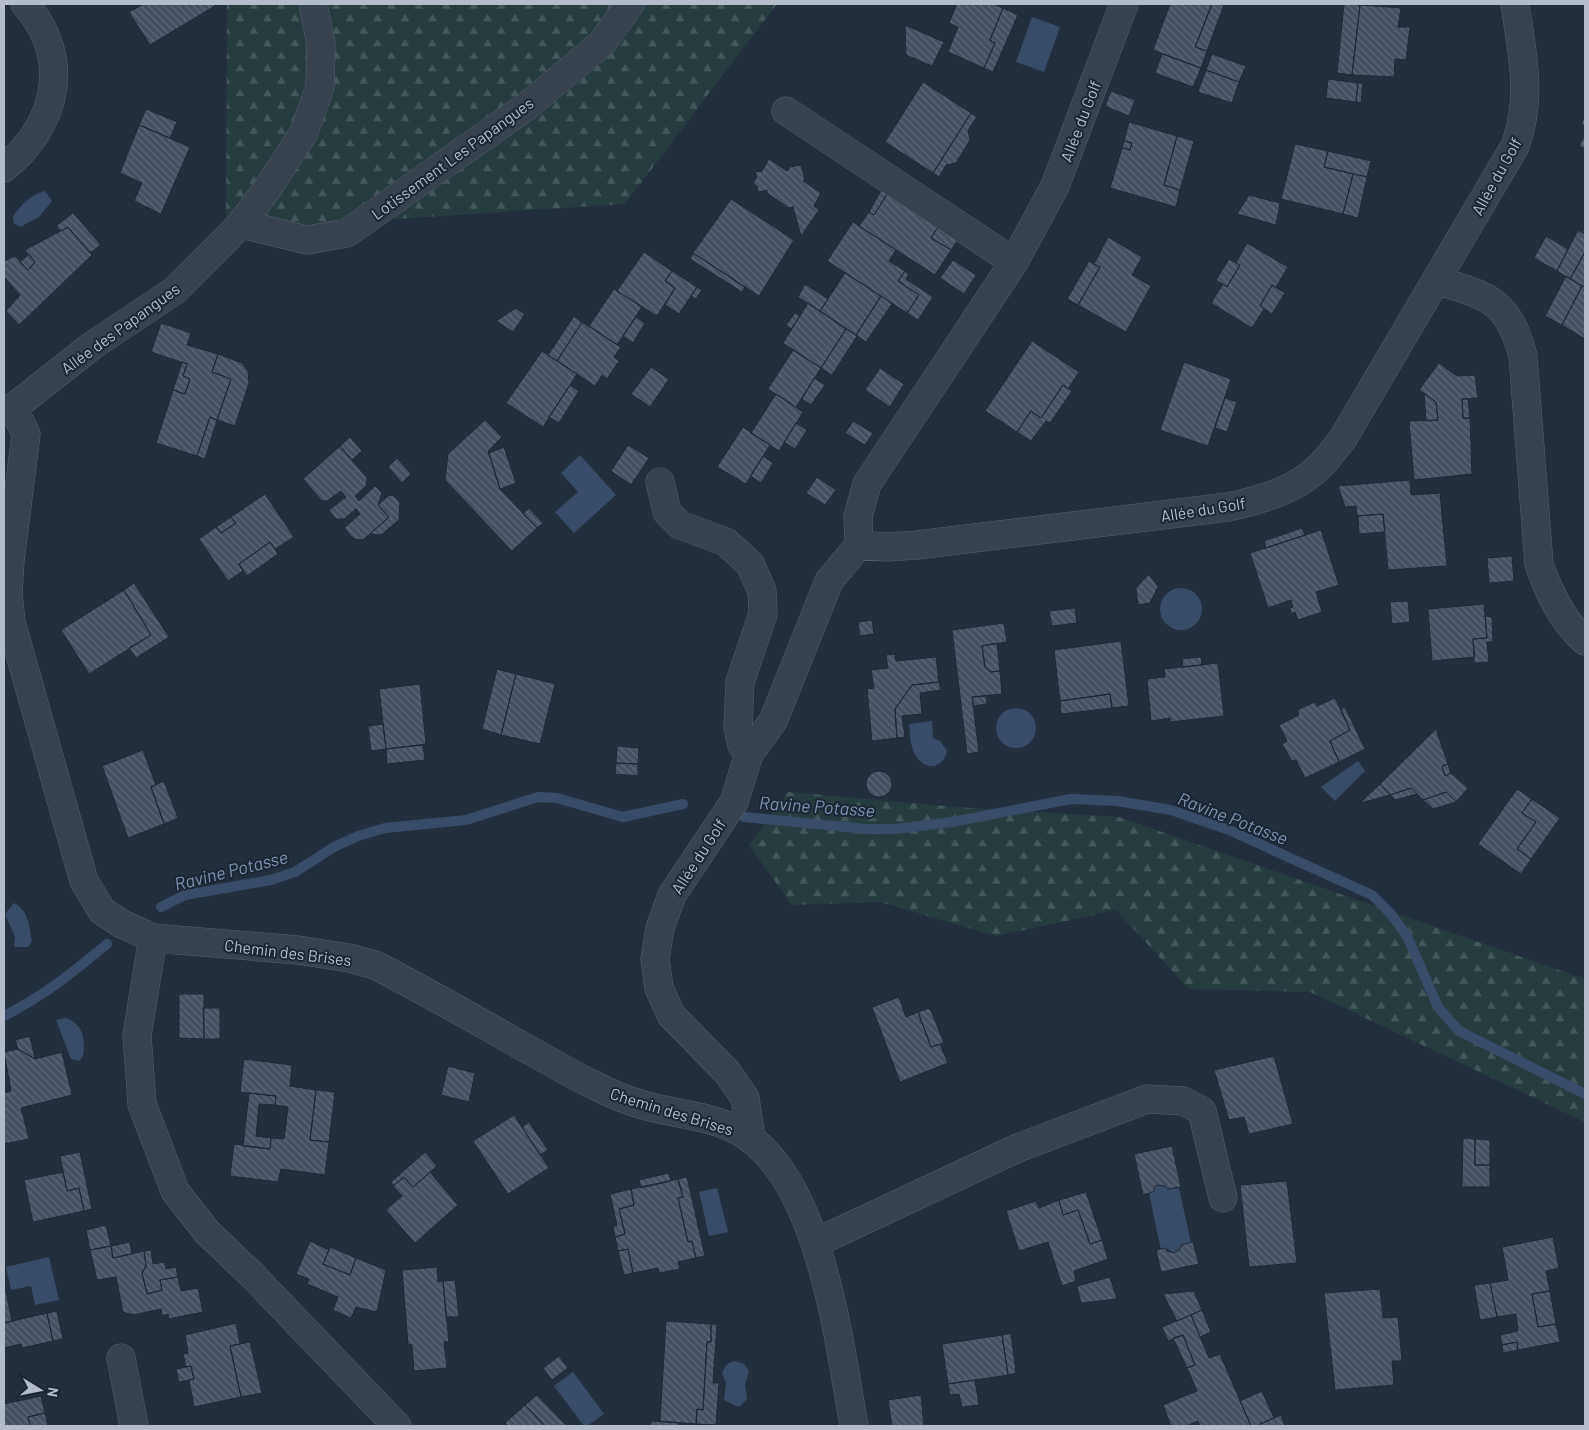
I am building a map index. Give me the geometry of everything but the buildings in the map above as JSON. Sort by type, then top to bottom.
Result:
[{"type":"street","points":[[4,168],[39,130],[49,107],[54,78],[50,49],[41,23],[25,4]]},
{"type":"street","name":"Allée des Papangues","points":[[8,410],[93,345],[174,291],[240,224],[270,185],[304,132],[320,87],[321,44],[313,4]]},
{"type":"street","name":"Lotissement Les Papangues","points":[[240,224],[307,240],[347,233],[528,106],[600,44],[630,4]]},
{"type":"street","name":"Allée du Golf","points":[[751,1138],[745,1098],[727,1072],[671,1015],[659,988],[655,958],[660,928],[672,895],[734,802],[749,754],[774,721],[830,581],[859,545],[858,516],[867,484],[1014,262],[1055,186],[1124,4]]},
{"type":"street","name":"Allée du Golf","points":[[859,545],[887,547],[917,545],[1228,507],[1260,500],[1292,486],[1321,466],[1342,440],[1515,146],[1522,128],[1526,84],[1515,4]]},
{"type":"street","points":[[786,111],[1014,262]]},
{"type":"street","points":[[1436,280],[1481,294],[1495,303],[1506,313],[1518,338],[1523,356],[1540,564],[1547,588],[1559,610],[1574,632],[1585,641]]},
{"type":"street","name":"Chemin des Brises","points":[[8,410],[26,434],[10,561],[8,593],[11,622],[84,881],[102,911],[122,924],[153,938],[298,950],[349,958],[375,965],[593,1085],[643,1105],[723,1123],[751,1138],[763,1148],[779,1167],[808,1223],[833,1306],[854,1426]]},
{"type":"street","points":[[660,482],[667,512],[680,525],[726,542],[750,564],[762,591],[763,614],[740,682],[738,728],[742,745],[749,754]]},
{"type":"street","points":[[153,938],[137,1035],[142,1104],[175,1192],[207,1232],[252,1275],[396,1426]]},
{"type":"street","points":[[815,1243],[1018,1148],[1147,1099],[1183,1102],[1202,1111],[1223,1198]]},
{"type":"street","points":[[121,1358],[134,1426]]},
{"type":"green space","points":[[227,4],[777,4],[625,204],[226,230]]},
{"type":"green space","points":[[788,792],[957,807],[1119,817],[1585,979],[1585,1122],[1310,992],[1189,989],[1116,910],[996,936],[880,902],[792,905],[749,845]]},
{"type":"water","points":[[1032,17],[1060,27],[1044,72],[1016,62]]},
{"type":"water","points":[[45,191],[52,201],[39,217],[21,227],[14,224],[13,217],[19,208],[35,195]]},
{"type":"water","points":[[580,455],[616,495],[574,533],[555,512],[578,492],[561,473]]},
{"type":"water","points":[[1185,588],[1193,591],[1199,597],[1202,609],[1199,621],[1193,627],[1177,630],[1169,627],[1163,621],[1160,605],[1163,597],[1169,591]]},
{"type":"water","points":[[1016,708],[1030,714],[1036,728],[1030,742],[1016,748],[1002,742],[996,728],[1002,714]]},
{"type":"water","points":[[932,721],[933,738],[940,741],[947,751],[942,761],[929,766],[920,761],[914,752],[911,745],[909,724]]},
{"type":"water","points":[[1358,761],[1365,771],[1335,801],[1321,787]]},
{"type":"water","points":[[14,903],[23,910],[27,919],[32,941],[28,947],[14,947],[15,937],[5,914]]},
{"type":"water","points":[[65,1018],[76,1024],[82,1033],[84,1050],[83,1056],[79,1061],[71,1059],[56,1020]]},
{"type":"water","points":[[1155,1186],[1165,1186],[1168,1189],[1179,1188],[1191,1243],[1181,1245],[1180,1249],[1174,1253],[1166,1248],[1161,1250],[1149,1193],[1153,1192]]},
{"type":"water","points":[[717,1188],[728,1232],[709,1236],[699,1192]]},
{"type":"water","points":[[49,1257],[59,1300],[35,1305],[31,1286],[11,1290],[6,1267]]},
{"type":"water","points":[[734,1361],[744,1364],[749,1371],[745,1385],[747,1399],[740,1406],[724,1400],[726,1383],[722,1373],[727,1364]]},
{"type":"water","points":[[573,1372],[604,1414],[587,1426],[584,1426],[554,1386]]},
{"type":"waterway","name":"Ravine Potasse","points":[[161,907],[185,895],[271,880],[295,872],[334,847],[358,836],[385,828],[466,820],[538,797],[557,798],[623,817],[683,804]]},
{"type":"waterway","name":"Ravine Potasse","points":[[744,817],[866,829],[896,829],[952,822],[1071,799],[1117,801],[1171,810],[1229,830],[1372,895],[1391,914],[1407,936],[1438,1007],[1459,1031],[1585,1094]]},
{"type":"waterway","name":"Ravine Potasse","points":[[4,1016],[58,983],[107,944]]}]
